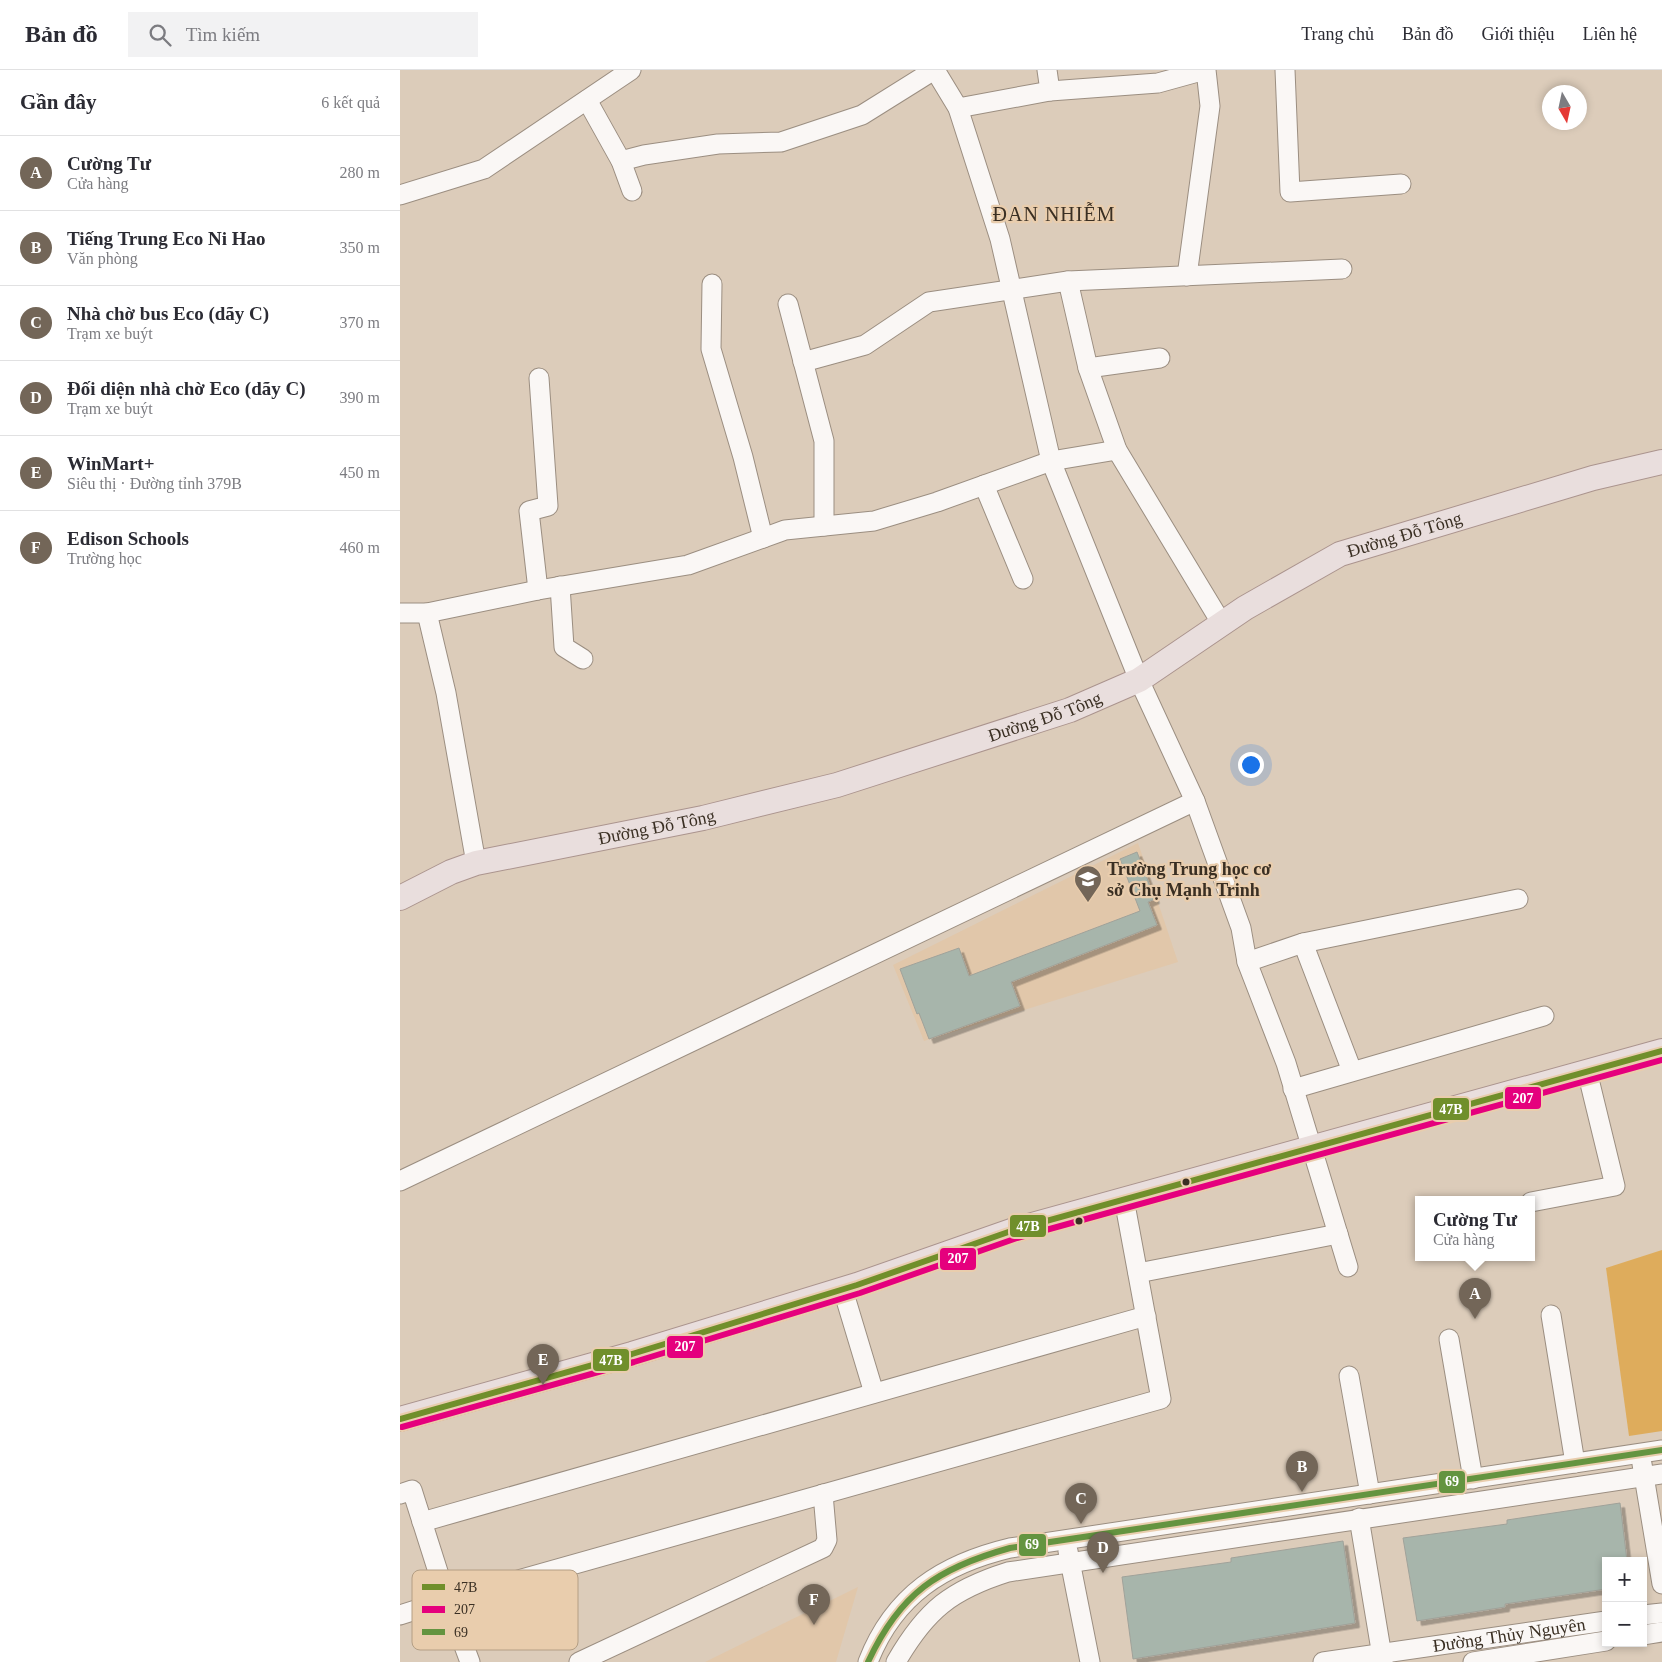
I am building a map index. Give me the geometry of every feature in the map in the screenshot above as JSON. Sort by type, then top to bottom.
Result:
[{"type":"main road","name":"Đường Đỗ Tông","points":[[400,898],[451,872],[476,863],[703,818],[837,785],[1070,710],[1139,680],[1222,624],[1340,554],[1593,478],[1662,462]]},
{"type":"main road","points":[[400,1419],[632,1354],[843,1290],[1014,1230],[1662,1051]]},
{"type":"street","points":[[400,195],[484,169],[631,70]]},
{"type":"street","points":[[621,161],[644,154],[718,144],[781,142],[862,115],[934,70],[958,108],[1000,239],[1051,461],[1139,680],[1195,801],[1241,928],[1247,962],[1286,1063],[1292,1089],[1348,1267]]},
{"type":"street","points":[[1047,70],[1050,91]]},
{"type":"street","points":[[1285,70],[1290,192],[1401,184]]},
{"type":"street","points":[[958,108],[1050,91],[1158,83],[1200,71],[1210,106],[1188,276]]},
{"type":"street","points":[[587,100],[621,161],[632,191]]},
{"type":"street","points":[[803,362],[865,345],[928,302],[1068,281],[1342,269]]},
{"type":"street","points":[[1068,281],[1088,368],[1118,450],[1222,624]]},
{"type":"street","points":[[712,284],[711,349],[743,457],[763,538]]},
{"type":"street","points":[[788,304],[824,441],[824,526]]},
{"type":"street","points":[[1088,368],[1160,358]]},
{"type":"street","points":[[538,590],[529,511],[548,506],[539,378]]},
{"type":"street","points":[[400,613],[427,613],[538,590],[688,565],[785,530],[874,521],[1051,461],[1118,450]]},
{"type":"street","points":[[984,485],[1023,579]]},
{"type":"street","points":[[560,586],[564,647],[583,659]]},
{"type":"street","points":[[427,613],[446,693],[476,863]]},
{"type":"street","points":[[400,1181],[1195,801]]},
{"type":"street","points":[[1247,962],[1302,944],[1518,898]]},
{"type":"street","points":[[1302,944],[1352,1071]]},
{"type":"street","points":[[1292,1089],[1544,1016]]},
{"type":"street","points":[[1535,1201],[1615,1186],[1587,1071]]},
{"type":"street","points":[[553,1570],[1161,1399],[1124,1199]]},
{"type":"street","points":[[1138,1273],[1338,1234]]},
{"type":"street","points":[[843,1290],[874,1394]]},
{"type":"street","points":[[422,1522],[1146,1316]]},
{"type":"street","points":[[1551,1316],[1575,1463]]},
{"type":"street","points":[[1449,1339],[1472,1479]]},
{"type":"street","points":[[1349,1376],[1370,1494]]},
{"type":"street","points":[[868,1662],[884,1629],[901,1606],[945,1571],[976,1556],[1010,1548],[1066,1539],[1662,1450]]},
{"type":"street","points":[[1641,1453],[1653,1475],[1662,1584]]},
{"type":"street","points":[[896,1662],[913,1633],[930,1613],[951,1597],[980,1581],[1008,1572],[1070,1561],[1653,1475]]},
{"type":"street","points":[[400,1494],[412,1490],[437,1570]]},
{"type":"street","points":[[579,1662],[823,1548],[827,1540],[823,1494]]},
{"type":"street","points":[[1359,1518],[1382,1657]]},
{"type":"street","points":[[1066,1539],[1090,1662]]},
{"type":"street","points":[[400,1616],[412,1612]]},
{"type":"street","points":[[1647,1614],[1662,1612]]},
{"type":"street","name":"Đường Thủy Nguyên","points":[[1322,1662],[1382,1657],[1602,1622]]},
{"type":"street","points":[[1647,1634],[1662,1632]]},
{"type":"street","name":"Đường Thủy Nguyên","points":[[1473,1662],[1602,1642]]},
{"type":"street","points":[[466,1650],[470,1662]]},
{"type":"shaded area","name":"Trường Trung học cơ sở Chụ Mạnh Trinh","points":[[1138,843],[1178,962],[924,1041],[893,965]]},
{"type":"shaded area","points":[[1662,1250],[1662,1431],[1629,1436],[1606,1268]]},
{"type":"shaded area","points":[[858,1587],[836,1662],[705,1662]]},
{"type":"building","points":[[1137,852],[1155,899],[1148,902],[1157,925],[1011,982],[1020,1006],[929,1039],[919,1013],[917,1014],[900,969],[959,948],[969,976],[1140,911],[1120,859]]},
{"type":"building","points":[[1620,1503],[1627,1557],[1602,1557],[1602,1590],[1505,1604],[1505,1607],[1417,1621],[1403,1538],[1507,1524],[1507,1520]]},
{"type":"building","points":[[1343,1541],[1355,1623],[1133,1659],[1122,1577],[1231,1562],[1231,1558]]},
{"type":"transit line","name":"47B","points":[[400,1419],[632,1354],[857,1285],[1014,1230],[1662,1051]]},
{"type":"transit line","name":"207","points":[[402,1427],[634,1362],[860,1293],[1017,1238],[1662,1060]]},
{"type":"transit line","name":"69","points":[[868,1662],[880,1638],[894,1618],[908,1601],[924,1587],[962,1565],[1010,1548],[1662,1450]]},
{"type":"place","name":"Trường Trung học cơ sở Chụ Mạnh Trinh","points":[[1088,903]]},
{"type":"place","name":"Cường Tư","points":[[1475,1319]]},
{"type":"place","name":"WinMart+","points":[[543,1385]]},
{"type":"place","name":"Tiếng Trung Eco Ni Hao","points":[[1302,1492]]},
{"type":"place","name":"Nhà chờ bus Eco (dãy C)","points":[[1081,1524]]},
{"type":"place","name":"Đối diện nhà chờ Eco (dãy C)","points":[[1103,1573]]},
{"type":"place","name":"Edison Schools","points":[[814,1625]]},
{"type":"district","name":"ĐAN NHIỄM","points":[[1054,214]]}]
